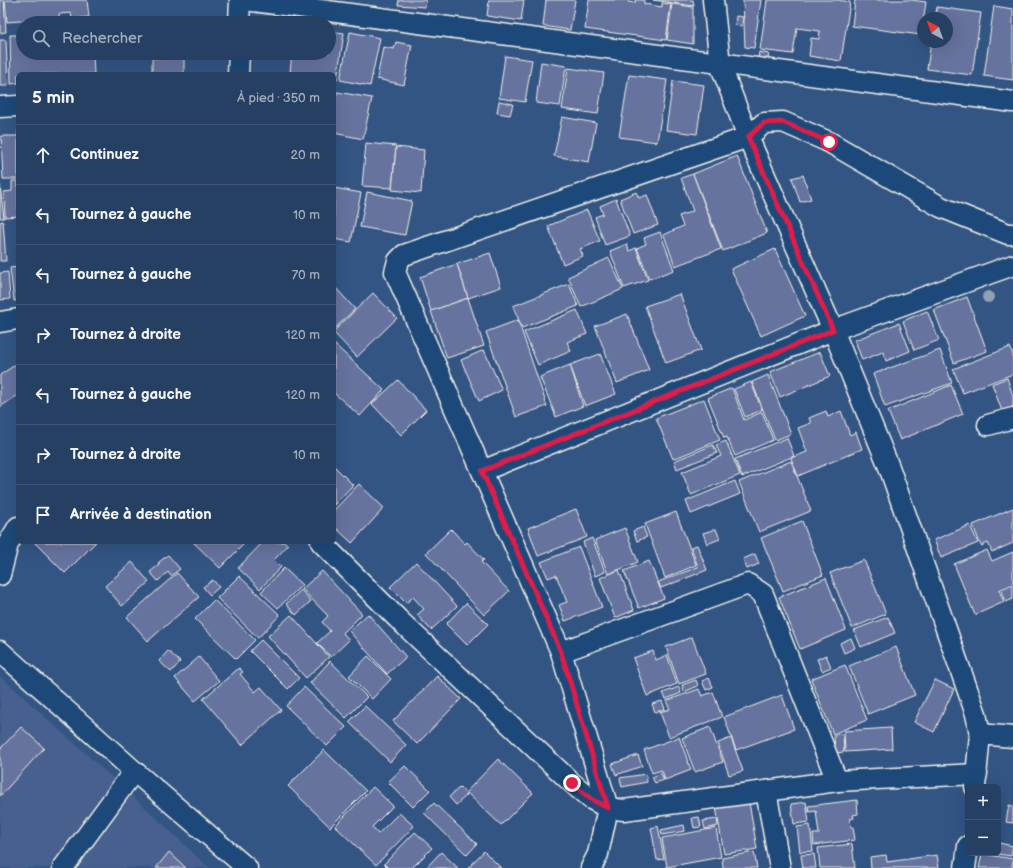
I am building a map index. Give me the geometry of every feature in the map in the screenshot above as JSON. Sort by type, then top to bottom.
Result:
[{"type":"street","points":[[239,16],[240,0]]},
{"type":"street","points":[[245,0],[1013,102]]},
{"type":"street","points":[[323,544],[398,619],[572,783],[591,799],[608,808],[624,810],[766,792],[837,781],[976,780],[980,734],[976,714],[889,467],[833,330],[748,137],[720,64],[713,0]]},
{"type":"street","points":[[238,72],[239,60]]},
{"type":"street","points":[[0,107],[16,106]]},
{"type":"street","points":[[591,868],[598,854],[608,808],[561,652],[395,272],[398,261],[404,256],[748,137],[764,123],[783,122],[829,142],[941,207],[1008,234],[1013,234]]},
{"type":"street","points":[[482,471],[833,330],[1013,265]]},
{"type":"street","points":[[0,322],[16,319]]},
{"type":"street","points":[[988,425],[1013,418]]},
{"type":"street","points":[[0,575],[8,544],[16,530]]},
{"type":"street","points":[[561,652],[748,584],[763,594],[837,781]]},
{"type":"street","points":[[0,651],[134,772],[247,868]]},
{"type":"street","points":[[980,734],[1013,737]]},
{"type":"street","points":[[63,868],[134,772]]},
{"type":"street","points":[[766,792],[780,868]]},
{"type":"street","points":[[965,868],[967,856]]},
{"type":"shaded area","points":[[0,676],[150,812],[209,868],[0,868]]},
{"type":"building","points":[[0,0],[4,0],[6,32],[0,33]]},
{"type":"building","points":[[5,0],[87,0],[89,16],[72,16],[71,13],[59,14],[59,16],[16,16],[16,21],[7,22]]},
{"type":"building","points":[[399,0],[426,0],[425,7],[398,5]]},
{"type":"building","points":[[489,0],[524,0],[521,21],[487,16]]},
{"type":"building","points":[[546,0],[575,0],[570,30],[543,26]]},
{"type":"building","points":[[589,0],[629,0],[628,2],[635,3],[635,0],[644,0],[644,4],[662,7],[662,3],[671,4],[666,40],[585,29]]},
{"type":"building","points":[[653,0],[693,0],[694,6]]},
{"type":"building","points":[[743,0],[761,0],[754,48],[745,47]]},
{"type":"building","points":[[767,0],[838,0],[850,2],[841,61],[809,56],[811,38],[819,39],[820,31],[797,28],[793,54],[760,50]]},
{"type":"building","points":[[855,0],[911,0],[926,2],[924,12],[917,12],[917,34],[852,26]]},
{"type":"building","points":[[672,4],[693,7],[693,44],[667,40]]},
{"type":"building","points":[[994,6],[1013,9],[1013,80],[984,76]]},
{"type":"building","points":[[937,7],[981,13],[972,75],[927,69],[930,48],[953,48],[953,12],[936,12]]},
{"type":"building","points":[[736,16],[743,17],[742,26],[735,25]]},
{"type":"building","points":[[336,32],[344,33],[337,79],[336,72],[290,72],[291,60],[336,60]]},
{"type":"building","points":[[350,32],[380,38],[370,86],[340,80]]},
{"type":"building","points":[[10,35],[16,35],[16,60],[93,60],[94,72],[16,72],[16,83],[11,84]]},
{"type":"building","points":[[0,40],[6,40],[8,86],[0,86]]},
{"type":"building","points":[[396,42],[412,45],[404,85],[377,79],[383,47],[394,49]]},
{"type":"building","points":[[759,52],[769,54],[766,67],[757,65]]},
{"type":"building","points":[[505,56],[532,60],[525,102],[499,98]]},
{"type":"building","points":[[152,60],[184,60],[184,72],[152,72]]},
{"type":"building","points":[[541,62],[566,66],[560,106],[536,103]]},
{"type":"building","points":[[568,68],[604,73],[598,114],[562,109]]},
{"type":"building","points":[[629,75],[667,80],[657,142],[619,137]]},
{"type":"building","points":[[673,81],[704,85],[697,134],[666,130]]},
{"type":"building","points":[[337,92],[372,98],[363,139],[336,133]]},
{"type":"building","points":[[499,101],[513,104],[510,115],[497,113]]},
{"type":"building","points":[[562,117],[596,123],[589,162],[554,156]]},
{"type":"building","points":[[1,136],[16,136],[16,179],[3,179]]},
{"type":"building","points":[[366,143],[396,146],[392,188],[362,186]]},
{"type":"building","points":[[396,147],[424,150],[421,193],[392,190]]},
{"type":"building","points":[[737,156],[767,233],[723,251],[693,174]]},
{"type":"building","points":[[693,174],[721,249],[675,266],[664,235],[683,226],[679,216],[693,211],[681,178]]},
{"type":"building","points":[[803,175],[811,199],[800,202],[792,178]]},
{"type":"building","points":[[12,181],[16,181],[16,216],[5,217],[4,192],[12,191]]},
{"type":"building","points":[[0,185],[4,218],[0,218]]},
{"type":"building","points":[[336,188],[361,193],[351,242],[336,239]]},
{"type":"building","points":[[367,192],[412,201],[405,235],[360,227]]},
{"type":"building","points":[[636,192],[639,198],[647,195],[658,225],[633,234],[620,199]]},
{"type":"building","points":[[616,199],[630,236],[605,245],[595,217],[603,214],[600,206]]},
{"type":"building","points":[[587,210],[600,241],[580,249],[583,256],[563,264],[548,226]]},
{"type":"building","points":[[3,221],[6,261],[0,261],[0,222]]},
{"type":"building","points":[[660,232],[674,270],[649,279],[637,248],[646,244],[644,238]]},
{"type":"building","points":[[627,244],[629,251],[636,248],[648,280],[624,288],[610,251]]},
{"type":"building","points":[[775,249],[805,316],[761,336],[731,269]]},
{"type":"building","points":[[490,253],[501,287],[468,298],[457,264]]},
{"type":"building","points":[[609,258],[623,289],[581,307],[568,277]]},
{"type":"building","points":[[457,264],[468,298],[431,311],[420,277]]},
{"type":"building","points":[[16,267],[16,300],[14,301],[10,268]]},
{"type":"building","points":[[8,272],[10,299],[0,300],[0,273]]},
{"type":"building","points":[[569,284],[578,306],[522,328],[513,306]]},
{"type":"building","points":[[336,288],[355,309],[336,327]]},
{"type":"building","points":[[373,293],[397,318],[357,357],[336,335],[336,329]]},
{"type":"building","points":[[680,294],[701,350],[666,363],[645,306]]},
{"type":"building","points":[[967,297],[987,351],[954,363],[934,310]]},
{"type":"building","points":[[468,298],[484,346],[447,358],[431,311]]},
{"type":"building","points":[[577,310],[587,334],[567,342],[571,351],[538,365],[524,332]]},
{"type":"building","points":[[927,311],[939,340],[914,350],[903,321]]},
{"type":"building","points":[[627,314],[649,370],[617,383],[595,326]]},
{"type":"building","points":[[518,320],[547,406],[516,417],[486,332]]},
{"type":"building","points":[[899,323],[910,351],[886,361],[883,352],[862,360],[855,340]]},
{"type":"building","points":[[336,346],[384,390],[360,416],[336,395]]},
{"type":"building","points":[[1010,347],[1013,355],[1013,374],[963,393],[953,369]]},
{"type":"building","points":[[484,350],[502,390],[479,401],[461,360]]},
{"type":"building","points":[[940,350],[952,383],[885,407],[873,374]]},
{"type":"building","points":[[820,352],[830,376],[780,397],[770,372]]},
{"type":"building","points":[[600,354],[616,394],[585,406],[570,365]]},
{"type":"building","points":[[16,364],[16,396],[0,407],[0,375]]},
{"type":"building","points":[[570,365],[583,406],[556,417],[540,377]]},
{"type":"building","points":[[768,375],[791,434],[775,440],[752,382]]},
{"type":"building","points":[[1007,378],[1013,396],[1013,407],[1002,411],[992,384]]},
{"type":"building","points":[[398,380],[426,410],[401,435],[372,404]]},
{"type":"building","points":[[751,382],[762,410],[745,417],[734,389]]},
{"type":"building","points":[[951,385],[963,414],[900,440],[888,411]]},
{"type":"building","points":[[732,388],[744,420],[762,412],[773,440],[735,456],[727,437],[724,438],[708,398]]},
{"type":"building","points":[[704,399],[720,440],[673,459],[656,418]]},
{"type":"building","points":[[826,411],[828,417],[841,411],[850,435],[856,432],[862,449],[798,476],[791,458],[807,452],[798,428],[811,423],[809,418]]},
{"type":"building","points":[[787,438],[794,456],[742,477],[735,459]]},
{"type":"building","points":[[726,441],[740,475],[691,495],[682,472],[721,456],[716,445]]},
{"type":"building","points":[[713,445],[717,453],[677,469],[674,461]]},
{"type":"building","points":[[791,461],[811,511],[759,532],[739,482]]},
{"type":"building","points":[[336,468],[353,485],[336,503]]},
{"type":"building","points":[[735,481],[740,494],[691,514],[686,501]]},
{"type":"building","points":[[359,484],[384,508],[352,543],[336,528],[336,508]]},
{"type":"building","points":[[1013,508],[1013,543],[992,552],[988,543],[981,546],[973,525]]},
{"type":"building","points":[[576,509],[587,537],[538,556],[528,528]]},
{"type":"building","points":[[676,512],[696,565],[665,578],[645,524]]},
{"type":"building","points":[[802,521],[823,575],[783,591],[761,538]]},
{"type":"building","points":[[970,525],[978,543],[941,558],[934,540]]},
{"type":"building","points":[[643,527],[647,537],[637,541],[633,531]]},
{"type":"building","points":[[625,528],[638,562],[608,574],[595,540]]},
{"type":"building","points":[[451,529],[465,544],[467,542],[484,560],[481,562],[509,591],[484,615],[426,553]]},
{"type":"building","points":[[716,529],[720,539],[707,544],[703,533]]},
{"type":"building","points":[[592,538],[605,572],[595,576],[583,542]]},
{"type":"building","points":[[36,544],[94,544],[65,573]]},
{"type":"building","points":[[195,544],[244,544],[220,568]]},
{"type":"building","points":[[261,544],[288,545],[274,560],[281,567],[260,589],[238,568]]},
{"type":"building","points":[[697,545],[707,570],[661,588],[658,582],[698,567],[691,547]]},
{"type":"building","points":[[579,547],[602,607],[565,621],[559,605],[567,602],[556,575],[548,578],[541,562]]},
{"type":"building","points":[[987,550],[992,561],[1013,552],[1013,584],[999,590],[1004,602],[975,615],[954,564]]},
{"type":"building","points":[[755,554],[759,564],[747,569],[743,559]]},
{"type":"building","points":[[168,555],[180,569],[171,576],[168,572],[158,581],[150,572]]},
{"type":"building","points":[[864,560],[886,614],[852,628],[830,573]]},
{"type":"building","points":[[649,561],[664,598],[639,608],[624,571]]},
{"type":"building","points":[[132,562],[149,582],[122,606],[105,586]]},
{"type":"building","points":[[416,562],[457,606],[431,630],[417,615],[424,609],[413,597],[406,603],[390,587]]},
{"type":"building","points":[[284,568],[302,585],[278,608],[261,592]]},
{"type":"building","points":[[619,570],[634,610],[615,618],[600,578]]},
{"type":"building","points":[[322,571],[362,614],[343,633],[349,640],[331,657],[317,643],[330,631],[322,622],[328,616],[302,589]]},
{"type":"building","points":[[177,573],[199,597],[148,641],[127,617]]},
{"type":"building","points":[[239,576],[280,615],[258,638],[217,598]]},
{"type":"building","points":[[826,578],[846,630],[800,649],[779,597]]},
{"type":"building","points":[[213,580],[219,587],[210,595],[203,587]]},
{"type":"building","points":[[1013,586],[1013,599],[1006,602],[1002,591]]},
{"type":"building","points":[[301,590],[311,601],[296,615],[286,604]]},
{"type":"building","points":[[214,600],[255,640],[236,659],[195,619]]},
{"type":"building","points":[[466,603],[488,624],[467,645],[446,624]]},
{"type":"building","points":[[368,614],[406,657],[387,674],[349,631]]},
{"type":"building","points":[[291,615],[329,657],[306,678],[268,636]]},
{"type":"building","points":[[888,617],[895,633],[861,647],[854,630]]},
{"type":"building","points":[[692,637],[706,674],[679,684],[666,647]]},
{"type":"building","points":[[851,638],[855,648],[844,653],[840,643]]},
{"type":"building","points":[[261,640],[299,678],[288,689],[250,651]]},
{"type":"building","points":[[896,647],[915,695],[868,714],[849,666]]},
{"type":"building","points":[[168,651],[180,662],[171,672],[159,661]]},
{"type":"building","points":[[653,651],[656,660],[667,655],[677,684],[647,696],[633,658]]},
{"type":"building","points":[[826,655],[831,667],[822,671],[817,659]]},
{"type":"building","points":[[368,656],[391,679],[372,699],[349,676]]},
{"type":"building","points":[[199,657],[219,681],[195,701],[175,678]]},
{"type":"building","points":[[330,661],[367,697],[346,718],[310,683]]},
{"type":"building","points":[[845,665],[867,720],[833,734],[811,679]]},
{"type":"building","points":[[239,668],[243,672],[240,674],[255,692],[261,687],[281,710],[242,745],[203,699]]},
{"type":"building","points":[[437,676],[461,699],[417,744],[393,721]]},
{"type":"building","points":[[709,678],[713,687],[706,690],[702,681]]},
{"type":"building","points":[[696,680],[698,686],[684,692],[682,685]]},
{"type":"building","points":[[935,680],[954,689],[934,732],[914,722]]},
{"type":"building","points":[[304,687],[346,727],[327,746],[286,706]]},
{"type":"building","points":[[679,687],[681,693],[666,699],[663,693]]},
{"type":"building","points":[[699,689],[702,696],[713,692],[722,717],[669,737],[660,712],[670,709],[666,701]]},
{"type":"building","points":[[782,695],[794,729],[736,750],[724,717]]},
{"type":"building","points":[[662,701],[665,709],[655,712],[652,704]]},
{"type":"building","points":[[365,706],[406,745],[390,762],[349,722]]},
{"type":"building","points":[[21,727],[44,748],[0,796],[0,749]]},
{"type":"building","points":[[710,727],[723,762],[695,772],[682,738]]},
{"type":"building","points":[[891,728],[892,749],[845,752],[844,731]]},
{"type":"building","points":[[843,734],[844,752],[835,753],[834,735]]},
{"type":"building","points":[[679,737],[691,770],[665,780],[662,770],[652,773],[644,750]]},
{"type":"building","points":[[731,738],[743,771],[729,775],[718,743]]},
{"type":"building","points":[[324,750],[366,791],[330,827],[288,786]]},
{"type":"building","points":[[638,755],[642,766],[616,775],[612,764]]},
{"type":"building","points":[[498,759],[533,793],[501,825],[466,792]]},
{"type":"building","points":[[405,766],[430,790],[413,807],[388,782]]},
{"type":"building","points":[[661,773],[664,780],[655,783],[652,777]]},
{"type":"building","points":[[646,774],[647,782],[622,787],[620,778]]},
{"type":"building","points":[[373,787],[393,806],[372,827],[378,834],[399,813],[414,826],[376,865],[335,826]]},
{"type":"building","points":[[460,787],[467,795],[456,805],[449,797]]},
{"type":"building","points":[[857,800],[858,814],[853,815],[854,818],[850,819],[855,840],[814,845],[813,834],[819,834],[816,811],[809,812],[808,806]]},
{"type":"building","points":[[749,802],[757,849],[724,854],[716,807]]},
{"type":"building","points":[[806,802],[809,822],[794,824],[791,804]]},
{"type":"building","points":[[434,803],[477,844],[467,855],[424,813]]},
{"type":"building","points":[[1009,805],[1013,806],[1013,823],[1006,822]]},
{"type":"building","points":[[699,817],[701,827],[694,828],[692,818]]},
{"type":"building","points":[[717,819],[718,826],[705,829],[703,821]]},
{"type":"building","points":[[684,825],[685,831],[662,835],[661,830]]},
{"type":"building","points":[[810,825],[813,851],[800,852],[797,827]]},
{"type":"building","points":[[658,826],[664,859],[657,860],[651,828]]},
{"type":"building","points":[[716,828],[721,857],[667,867],[662,838]]},
{"type":"building","points":[[415,832],[432,848],[412,868],[388,868],[384,864]]},
{"type":"building","points":[[1001,843],[1013,846],[1011,856],[1001,855]]},
{"type":"building","points":[[852,844],[855,868],[820,868],[818,848]]},
{"type":"building","points":[[484,851],[501,868],[468,868]]},
{"type":"building","points":[[169,852],[186,868],[156,868]]},
{"type":"building","points":[[441,852],[458,868],[426,868]]},
{"type":"building","points":[[754,852],[757,868],[723,868],[722,858]]},
{"type":"building","points":[[814,854],[816,868],[803,868],[801,855]]},
{"type":"building","points":[[886,855],[887,862],[937,855],[939,868],[871,868],[870,857]]},
{"type":"building","points":[[982,856],[994,856],[1013,859],[1012,868],[979,868]]},
{"type":"route","points":[[572,783],[591,799],[608,808],[561,652],[482,471],[833,330],[748,137],[764,123],[783,122],[829,142]]}]
